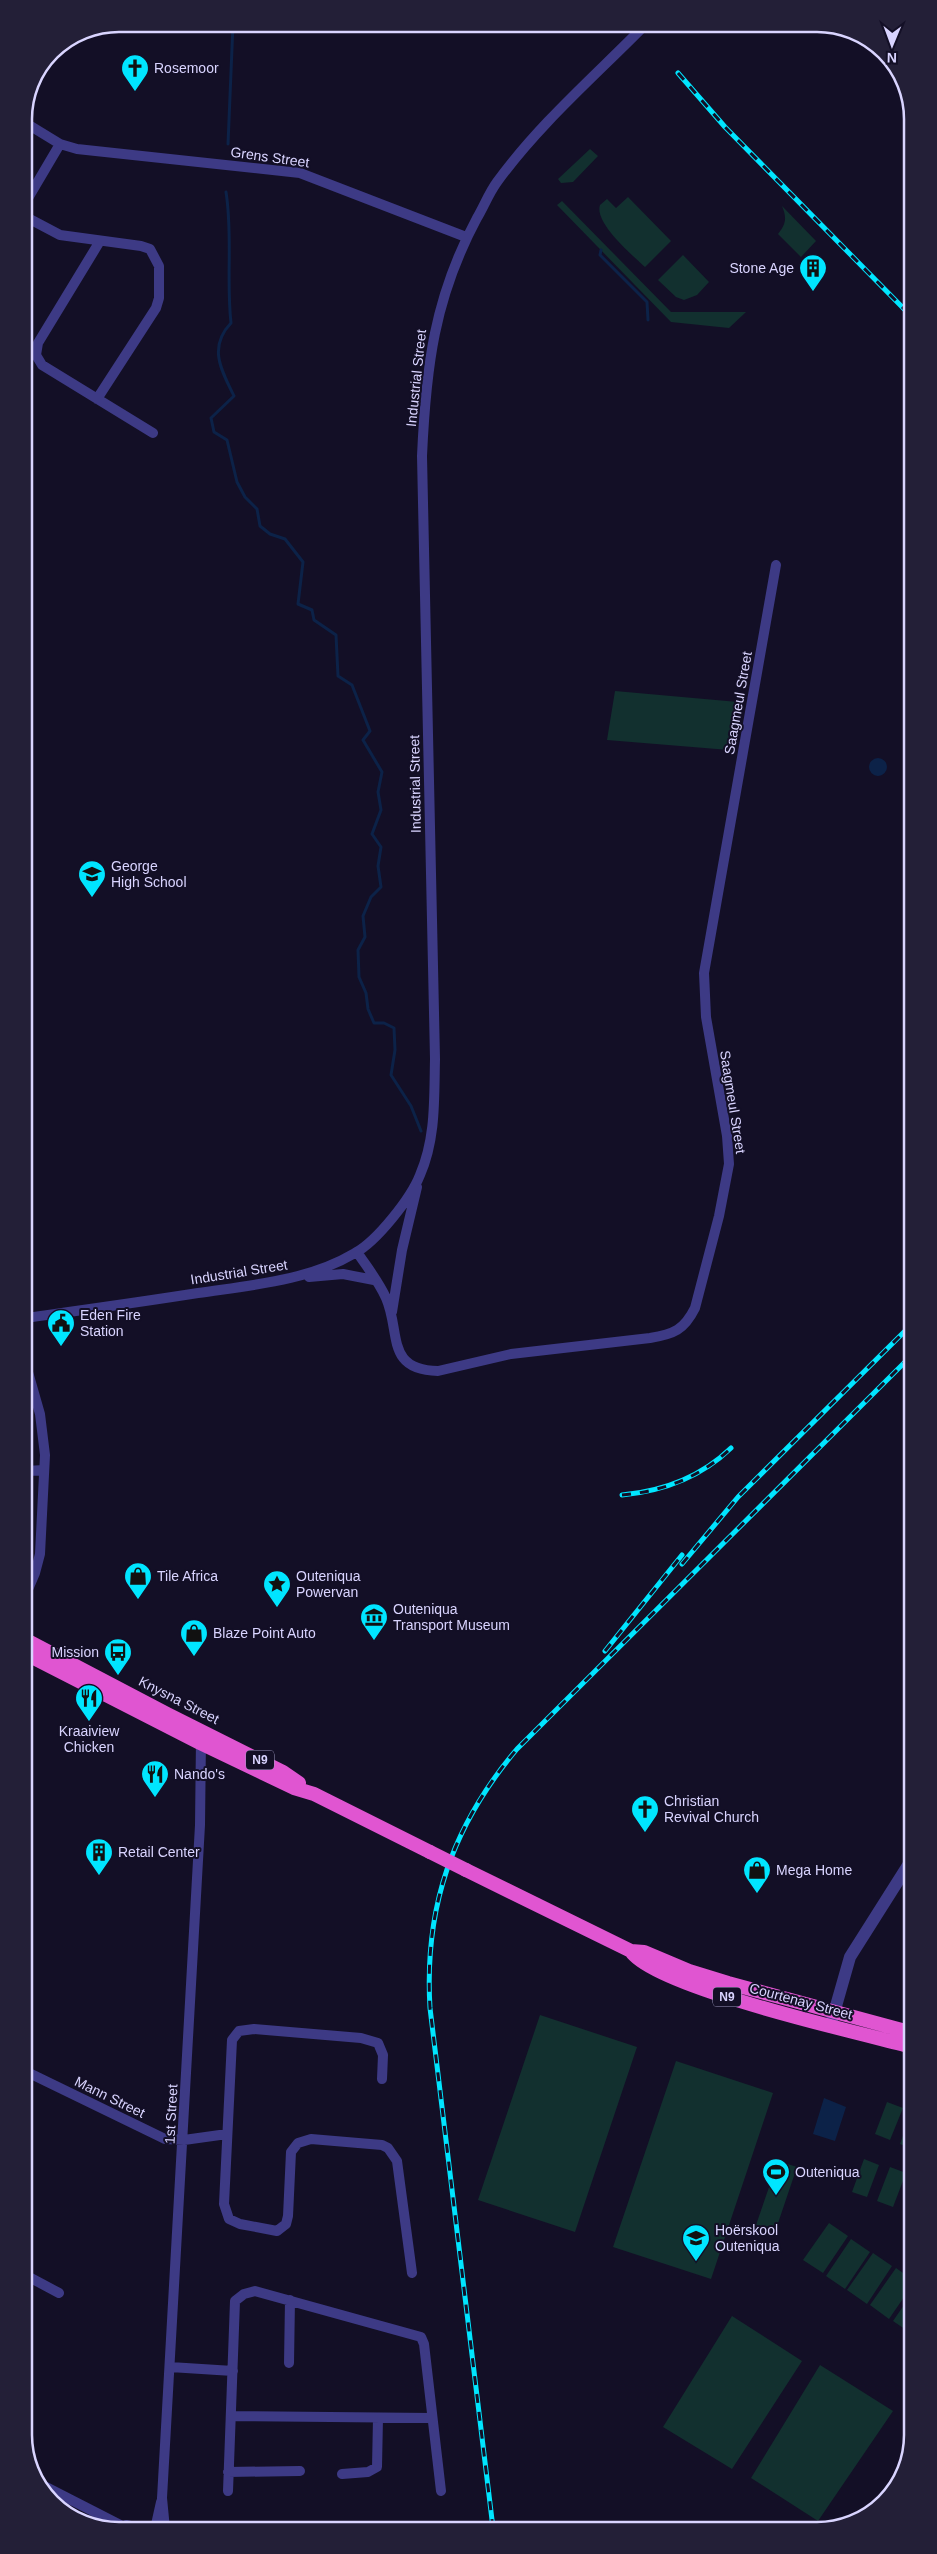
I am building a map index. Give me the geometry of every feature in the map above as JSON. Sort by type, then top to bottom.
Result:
[{"type":"highway","name":"Knysna Street","points":[[32,1643],[167,1714],[294,1788],[314,1794],[430,1852]]},
{"type":"highway","name":"Knysna Street","points":[[32,1657],[202,1736]]},
{"type":"highway","name":"Courtenay Street","points":[[430,1852],[631,1951],[648,1965],[708,1990],[830,2026],[904,2045]]},
{"type":"highway","name":"Courtenay Street","points":[[631,1951],[644,1952],[689,1971],[728,1983],[904,2031]]},
{"type":"street","name":"Industrial Street","points":[[32,1317],[291,1279],[333,1264],[357,1252],[392,1219],[420,1176],[429,1149],[434,1123],[435,1059],[422,475],[426,381],[435,327],[450,276],[466,237],[496,184],[519,154],[637,33]]},
{"type":"street","name":"Grens Street","points":[[33,127],[60,144],[77,149],[300,173],[466,237]]},
{"type":"street","points":[[33,190],[60,144]]},
{"type":"street","points":[[33,221],[60,235],[141,246],[150,249],[159,266],[161,280],[156,308],[97,400]]},
{"type":"street","points":[[100,240],[36,350],[42,365],[153,433]]},
{"type":"street","name":"Saagmeul Street","points":[[357,1252],[387,1299],[394,1340],[404,1359],[420,1370],[438,1371],[511,1354],[659,1337],[675,1331],[688,1322],[695,1308],[719,1216],[729,1164],[727,1136],[706,1017],[704,973],[776,565]]},
{"type":"street","points":[[391,1317],[402,1250],[420,1176]]},
{"type":"street","points":[[291,1279],[343,1274],[374,1280]]},
{"type":"street","points":[[32,1388],[42,1421],[44,1470],[40,1554],[32,1579]]},
{"type":"street","points":[[32,1471],[44,1470]]},
{"type":"street","name":"1st Street","points":[[159,2521],[184,2140],[200,1825],[202,1736]]},
{"type":"street","points":[[830,2026],[850,1956],[904,1872]]},
{"type":"street","points":[[382,2079],[384,2055],[378,2043],[361,2038],[244,2028],[233,2036],[224,2204],[230,2219],[240,2224],[277,2231],[286,2224],[291,2152],[298,2143],[311,2139],[375,2144],[388,2148],[397,2161],[412,2273]]},
{"type":"street","name":"Mann Street","points":[[32,2075],[165,2139],[184,2140],[227,2134]]},
{"type":"street","points":[[32,2279],[59,2293]]},
{"type":"street","points":[[228,2491],[235,2301],[238,2297],[255,2291],[421,2337],[424,2344],[441,2491]]},
{"type":"street","points":[[289,2363],[290,2300]]},
{"type":"street","points":[[170,2367],[233,2371]]},
{"type":"street","points":[[231,2416],[432,2418]]},
{"type":"street","points":[[342,2474],[368,2472],[378,2467],[378,2418]]},
{"type":"street","points":[[228,2472],[300,2471]]},
{"type":"street","points":[[53,2491],[111,2521]]},
{"type":"street","points":[[106,2518],[115,2521]]},
{"type":"green space","points":[[590,149],[598,156],[573,182],[561,183],[558,179]]},
{"type":"green space","points":[[628,197],[671,241],[645,267],[615,238],[603,221],[600,212],[600,205],[607,199],[616,208]]},
{"type":"green space","points":[[562,201],[671,312],[746,312],[729,328],[671,322],[557,205]]},
{"type":"green space","points":[[782,206],[816,241],[801,257],[778,234],[785,221]]},
{"type":"green space","points":[[683,255],[709,282],[697,295],[684,300],[676,297],[658,280]]},
{"type":"green space","points":[[615,691],[738,702],[729,750],[607,740]]},
{"type":"green space","points":[[540,2015],[637,2047],[575,2232],[478,2200]]},
{"type":"green space","points":[[676,2061],[773,2093],[711,2279],[613,2247]]},
{"type":"green space","points":[[887,2102],[903,2108],[890,2140],[875,2134]]},
{"type":"green space","points":[[904,2133],[904,2146],[900,2144]]},
{"type":"green space","points":[[864,2159],[879,2165],[867,2197],[852,2192]]},
{"type":"green space","name":"Outeniqua","points":[[778,2161],[797,2167],[775,2232],[756,2225]]},
{"type":"green space","points":[[890,2167],[904,2172],[904,2178],[893,2207],[877,2201]]},
{"type":"green space","points":[[829,2223],[848,2236],[823,2273],[803,2260]]},
{"type":"green space","points":[[851,2239],[870,2252],[845,2289],[826,2276]]},
{"type":"green space","points":[[873,2253],[892,2266],[867,2304],[847,2290]]},
{"type":"green space","points":[[896,2268],[904,2274],[904,2297],[889,2319],[870,2305]]},
{"type":"green space","points":[[904,2305],[904,2329],[893,2321]]},
{"type":"green space","points":[[732,2316],[802,2361],[732,2469],[663,2427]]},
{"type":"green space","points":[[820,2365],[893,2411],[818,2521],[751,2478]]},
{"type":"water","points":[[874,758],[882,758],[887,763],[885,774],[874,776],[869,771],[869,763]]},
{"type":"water","name":"Outeniqua","points":[[824,2098],[846,2107],[835,2141],[813,2134]]},
{"type":"waterway","points":[[228,144],[233,32]]},
{"type":"waterway","points":[[226,192],[229,225],[231,323],[224,332],[218,350],[221,368],[234,396],[211,418],[214,432],[227,440],[237,482],[245,497],[257,509],[260,526],[270,534],[285,539],[303,562],[298,604],[312,610],[314,620],[336,635],[338,676],[352,685],[370,731],[363,740],[382,772],[378,792],[381,810],[372,834],[381,847],[378,866],[381,887],[371,897],[363,916],[365,937],[358,950],[359,977],[366,993],[368,1009],[374,1023],[384,1023],[394,1028],[395,1050],[391,1075],[411,1106],[421,1131]]},
{"type":"waterway","points":[[601,250],[600,255],[647,302],[648,320]]},
{"type":"railway","points":[[678,73],[725,127],[904,309]]},
{"type":"railway","points":[[682,1564],[738,1497],[904,1332]]},
{"type":"railway","points":[[492,2522],[430,2008],[429,1971],[432,1936],[438,1902],[447,1870],[459,1838],[475,1808],[494,1778],[517,1749],[904,1363]]},
{"type":"railway","points":[[622,1495],[653,1490],[681,1481],[707,1467],[731,1448]]},
{"type":"railway","points":[[605,1651],[682,1555]]},
{"type":"place","name":"Rosemoor","points":[[135,92]]},
{"type":"place","name":"Stone Age","points":[[813,292]]},
{"type":"place","name":"George High School","points":[[92,898]]},
{"type":"place","name":"Eden Fire Station","points":[[61,1347]]},
{"type":"place","name":"Tile Africa","points":[[138,1600]]},
{"type":"place","name":"Outeniqua Powervan","points":[[277,1608]]},
{"type":"place","name":"Outeniqua Transport Museum","points":[[374,1641]]},
{"type":"place","name":"Blaze Point Auto","points":[[194,1657]]},
{"type":"place","name":"Mission","points":[[118,1676]]},
{"type":"place","name":"Kraaiview Chicken","points":[[89,1722]]},
{"type":"place","name":"Nando's","points":[[155,1798]]},
{"type":"place","name":"Christian Revival Church","points":[[645,1833]]},
{"type":"place","name":"Retail Center","points":[[99,1876]]},
{"type":"place","name":"Mega Home","points":[[757,1894]]},
{"type":"place","name":"Outeniqua","points":[[776,2196]]},
{"type":"place","name":"Hoërskool Outeniqua","points":[[696,2262]]}]
